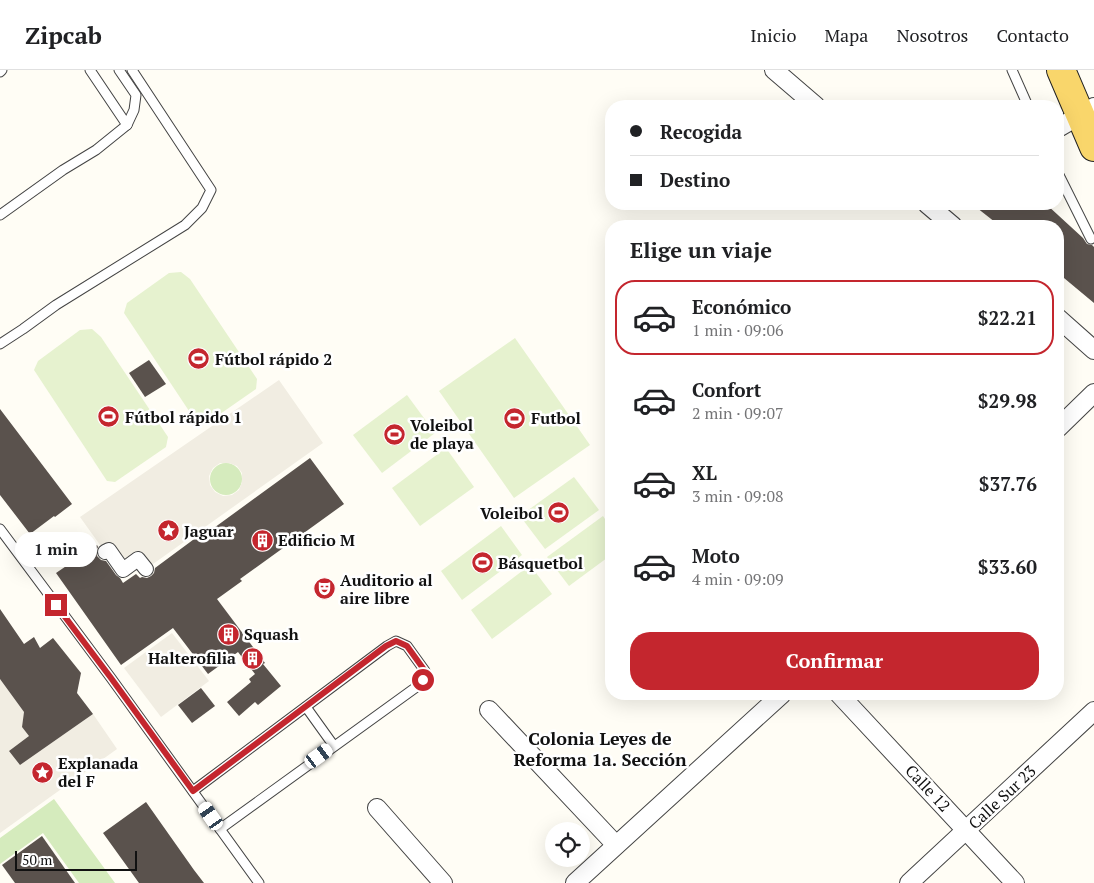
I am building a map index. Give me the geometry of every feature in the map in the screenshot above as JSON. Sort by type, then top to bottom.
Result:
[{"type":"main road","points":[[1061,70],[1077,116],[1094,147]]},
{"type":"street","points":[[774,70],[809,100]]},
{"type":"street","points":[[936,210],[946,220]]},
{"type":"street","points":[[1064,323],[1094,350]]},
{"type":"street","points":[[1064,422],[1094,393]]},
{"type":"street","points":[[105,552],[109,550],[123,570],[138,559],[146,569]]},
{"type":"street","points":[[575,883],[775,700]]},
{"type":"street","name":"Calle 12","points":[[845,700],[1016,883]]},
{"type":"street","points":[[489,710],[616,845]]},
{"type":"street","name":"Calle Sur 23","points":[[909,883],[1094,711]]},
{"type":"street","points":[[377,808],[443,883]]},
{"type":"lane","points":[[90,70],[127,125]]},
{"type":"lane","points":[[0,215],[63,170],[96,150],[127,125],[134,110],[136,96],[119,70]]},
{"type":"lane","points":[[0,344],[56,305],[185,225],[202,208],[211,190],[132,70]]},
{"type":"lane","points":[[1012,70],[1025,100]]},
{"type":"lane","points":[[1064,185],[1091,239]]},
{"type":"lane","points":[[0,529],[260,883]]},
{"type":"lane","points":[[193,791],[386,646],[396,641],[407,646],[425,671],[423,680],[415,688],[220,829]]},
{"type":"lane","points":[[306,707],[334,746]]},
{"type":"green space","name":"Fútbol rápido 2","points":[[181,272],[190,279],[257,379],[256,389],[210,421],[197,423],[124,313],[127,303],[169,273]]},
{"type":"green space","name":"Fútbol rápido 1","points":[[92,329],[101,337],[168,437],[166,447],[115,482],[107,481],[34,370],[38,361],[80,330]]},
{"type":"green space","name":"Futbol","points":[[515,338],[590,445],[514,498],[439,391]]},
{"type":"green space","name":"Voleibol de playa","points":[[407,395],[435,433],[382,473],[353,435]]},
{"type":"green space","name":"Voleibol de playa","points":[[446,448],[474,487],[420,526],[392,488]]},
{"type":"green space","points":[[226,463],[238,467],[242,479],[238,491],[226,495],[214,491],[210,479],[214,467]]},
{"type":"green space","name":"Voleibol","points":[[574,477],[599,510],[545,549],[520,516]]},
{"type":"green space","points":[[603,516],[605,519],[605,559],[569,586],[547,557]]},
{"type":"green space","name":"Básquetbol","points":[[501,526],[522,555],[462,600],[441,571]]},
{"type":"green space","name":"Básquetbol","points":[[530,565],[552,594],[492,639],[471,610]]},
{"type":"green space","points":[[54,799],[115,883],[79,883],[43,833],[0,864],[0,838]]},
{"type":"shaded area","points":[[279,380],[323,443],[146,569],[138,559],[123,570],[105,552],[80,517]],"holes":[[[220,463],[229,463],[237,466],[242,473],[242,482],[239,490],[232,495],[223,496],[215,492],[210,485],[209,476],[213,468]]]},
{"type":"shaded area","points":[[172,633],[209,681],[161,717],[124,668]]},
{"type":"shaded area","name":"Explanada del F","points":[[0,679],[24,712],[22,727],[41,750],[93,714],[117,749],[0,833]]},
{"type":"building","points":[[980,210],[1053,210],[1063,220],[992,220]]},
{"type":"building","points":[[1064,221],[1087,244],[1094,247],[1094,303],[1064,278]]},
{"type":"building","points":[[149,360],[166,384],[145,397],[129,373]]},
{"type":"building","points":[[0,409],[72,504],[30,534],[0,495]]},
{"type":"building","points":[[310,458],[344,504],[240,579],[242,581],[217,599],[281,686],[258,705],[255,702],[239,716],[227,702],[251,682],[249,679],[255,674],[238,652],[208,674],[173,628],[121,665],[56,573],[97,545],[97,556],[101,560],[106,561],[123,583],[136,574],[140,578],[147,578],[154,573],[155,568],[205,531],[207,533]]},
{"type":"building","points":[[0,609],[24,644],[34,637],[40,648],[53,638],[81,673],[77,693],[93,714],[20,765],[9,751],[29,736],[22,727],[24,712],[0,679]]},
{"type":"building","points":[[201,688],[215,706],[192,723],[178,705]]},
{"type":"building","points":[[146,802],[204,883],[139,883],[103,833]]},
{"type":"building","points":[[42,836],[75,883],[15,883],[2,865]]},
{"type":"place","name":"Fútbol rápido 2","points":[[199,359]]},
{"type":"place","name":"Fútbol rápido 1","points":[[109,417]]},
{"type":"place","name":"Futbol","points":[[515,418]]},
{"type":"place","name":"Voleibol de playa","points":[[394,434]]},
{"type":"place","name":"Voleibol","points":[[559,513]]},
{"type":"place","name":"Jaguar","points":[[168,531]]},
{"type":"place","name":"Edificio M","points":[[262,540]]},
{"type":"place","name":"Básquetbol","points":[[482,563]]},
{"type":"place","name":"Auditorio al aire libre","points":[[324,589]]},
{"type":"place","name":"Squash","points":[[228,634]]},
{"type":"place","name":"Halterofilia","points":[[252,658]]},
{"type":"place","name":"Explanada del F","points":[[42,772]]},
{"type":"district","name":"Colonia Leyes de Reforma 1a. Sección","points":[[600,750]]},
{"type":"route","points":[[56,605],[193,791],[386,646],[396,641],[407,646],[425,671],[423,680]]}]
